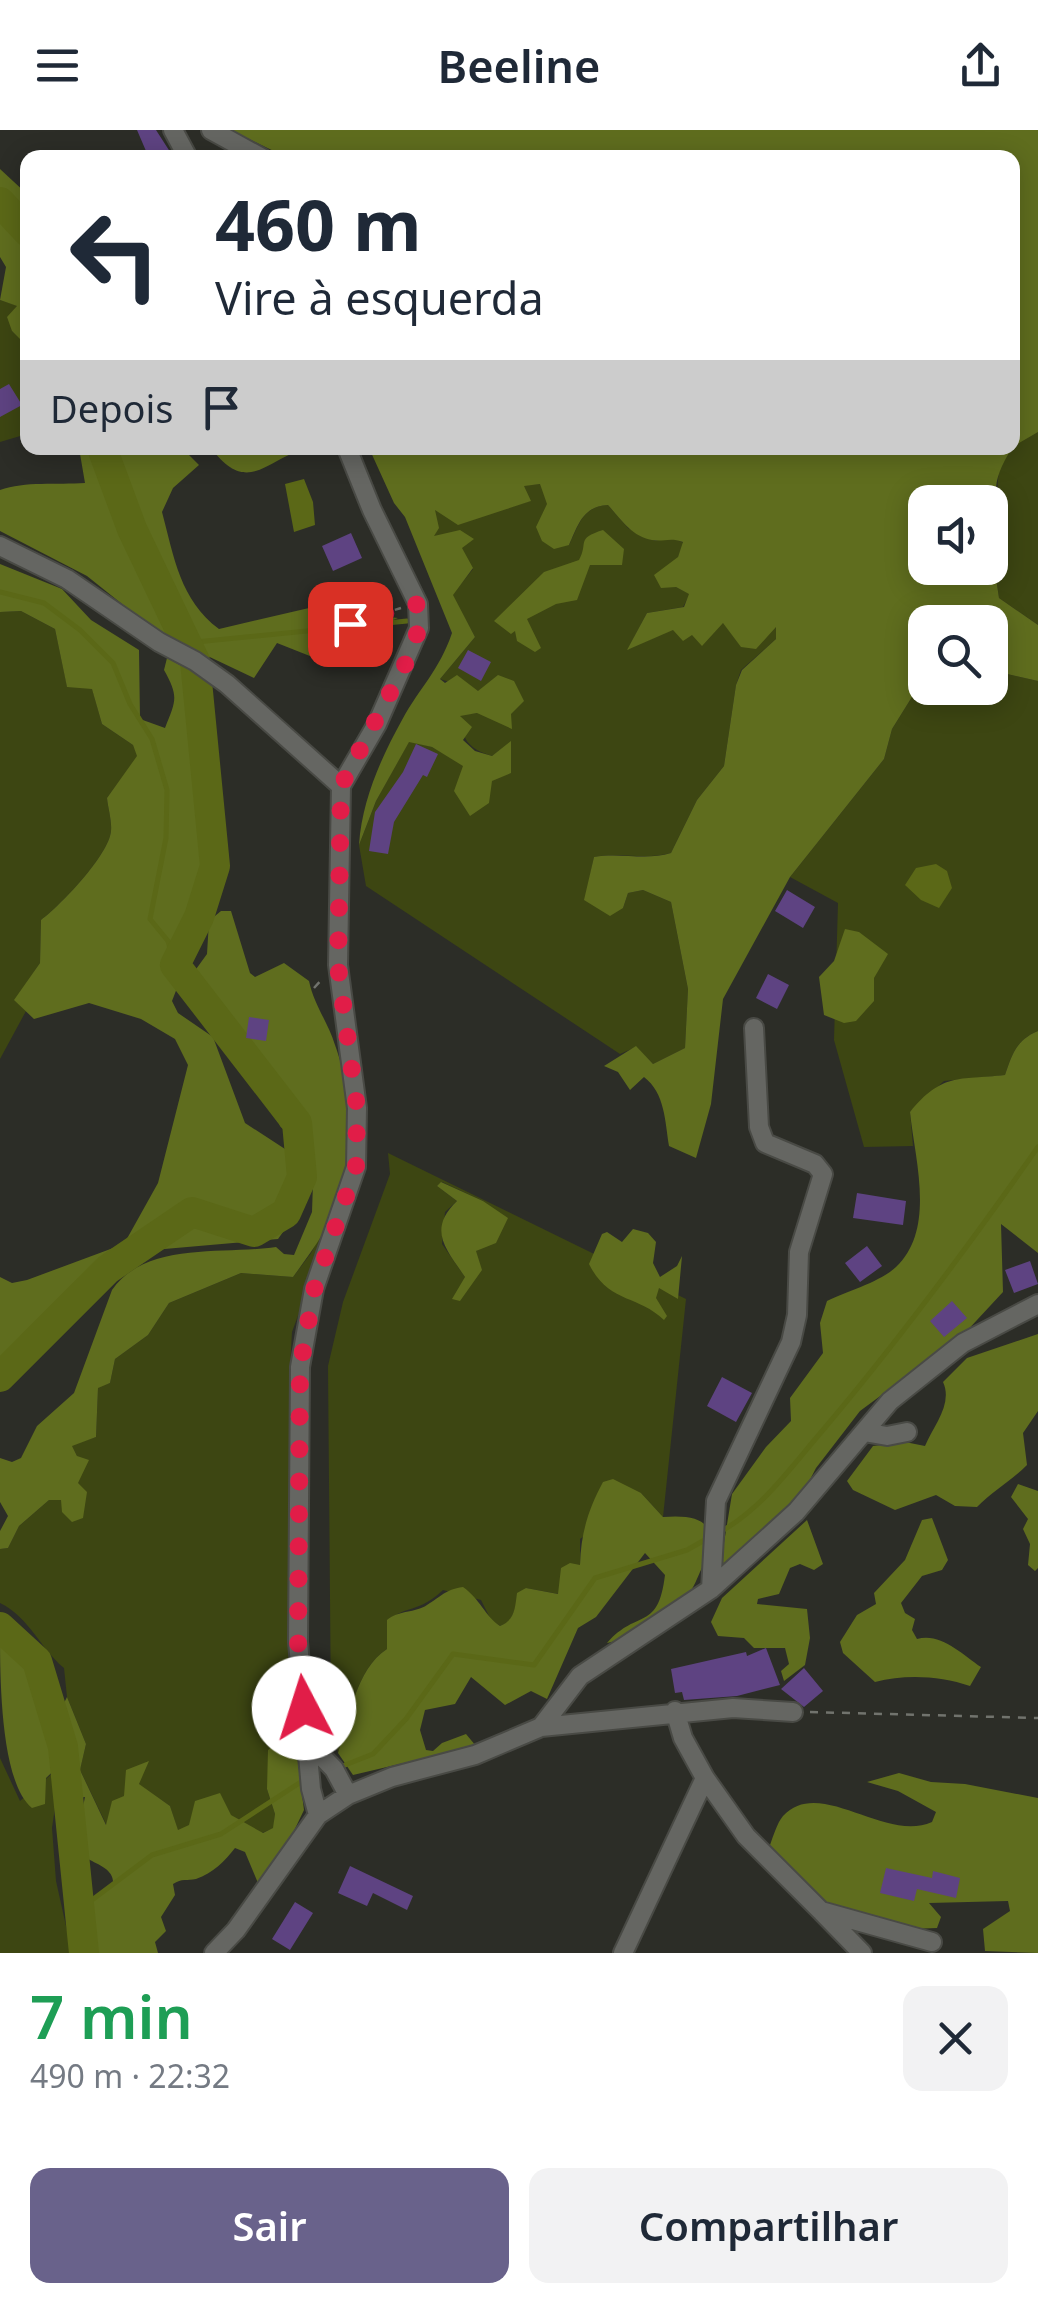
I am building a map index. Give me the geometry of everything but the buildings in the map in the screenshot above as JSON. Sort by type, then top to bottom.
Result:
[{"type":"street","points":[[211,130],[247,150]]},
{"type":"street","points":[[318,1816],[311,1789],[298,1642],[300,1368],[314,1290],[356,1167],[357,1108],[338,966],[341,786],[409,657],[419,628],[418,604],[372,510],[351,455]]},
{"type":"street","points":[[0,546],[67,580],[159,642],[196,661],[341,786]]},
{"type":"street","points":[[711,1588],[716,1502],[792,1342],[799,1252],[823,1174],[814,1164],[765,1143],[759,1127],[754,1028]]},
{"type":"street","points":[[541,1727],[580,1676],[711,1588],[796,1512],[890,1401],[963,1343],[1038,1304]]},
{"type":"street","points":[[864,1432],[887,1436],[907,1432]]},
{"type":"street","points":[[214,1953],[236,1930],[318,1816],[348,1795],[392,1777],[475,1755],[541,1727],[674,1711],[733,1708],[793,1712]]},
{"type":"street","points":[[674,1711],[683,1738],[705,1778],[746,1836],[862,1953]]},
{"type":"street","points":[[307,1740],[334,1769],[348,1795]]},
{"type":"street","points":[[623,1953],[705,1778]]},
{"type":"street","points":[[821,1911],[932,1942]]},
{"type":"path","points":[[350,624],[418,604]]},
{"type":"path","points":[[793,1712],[1038,1718]]},
{"type":"shaded area","points":[[230,130],[1038,130],[1038,432],[1020,442],[1020,150],[271,150]]},
{"type":"shaded area","points":[[0,169],[20,188],[20,339],[7,317],[17,306],[0,300],[6,267],[0,257]]},
{"type":"shaded area","points":[[0,300],[18,306],[12,331],[20,338],[20,436],[0,442]]},
{"type":"shaded area","points":[[1038,432],[1038,625],[999,598],[997,585],[1008,585],[1008,485],[998,485],[999,475],[1006,455],[1020,455],[1020,440]]},
{"type":"shaded area","points":[[80,455],[189,455],[199,465],[173,488],[162,512],[187,591],[219,629],[309,608],[398,618],[342,641],[325,662],[277,643],[254,678],[157,632],[87,576],[0,531],[0,490],[30,484],[85,483]]},
{"type":"shaded area","points":[[217,455],[289,455],[258,471],[236,470]]},
{"type":"shaded area","points":[[372,455],[1008,455],[997,485],[908,485],[908,585],[997,585],[999,598],[1038,625],[1038,681],[1008,674],[1008,605],[908,605],[908,703],[892,729],[884,759],[790,877],[723,999],[711,1104],[696,1158],[669,1146],[663,1108],[644,1077],[630,1090],[618,1072],[604,1066],[636,1046],[653,1064],[685,1048],[688,989],[671,902],[643,890],[628,893],[623,908],[610,916],[584,900],[594,857],[671,853],[697,800],[724,766],[736,685],[742,670],[776,639],[776,627],[756,649],[741,647],[723,623],[702,646],[692,635],[683,641],[673,630],[627,650],[647,613],[684,607],[689,594],[676,587],[661,588],[654,575],[678,557],[683,542],[638,535],[608,505],[587,513],[569,545],[554,549],[542,541],[536,527],[547,504],[540,484],[524,486],[531,501],[458,525],[435,510],[439,528],[434,536],[460,530],[474,539],[462,548],[473,568],[453,595],[475,637],[440,679],[445,683],[457,675],[478,691],[498,675],[514,681],[524,701],[511,714],[512,729],[477,713],[460,716],[472,727],[463,740],[475,751],[492,756],[511,741],[511,773],[492,781],[489,803],[470,816],[454,791],[463,766],[432,747],[409,742],[376,801],[359,845],[368,796],[380,764],[452,633],[405,517],[394,503]]},
{"type":"shaded area","points":[[304,479],[313,502],[315,525],[294,532],[285,484]]},
{"type":"shaded area","points":[[541,484],[569,545],[587,513],[608,505],[628,528],[655,541],[670,537],[684,543],[678,557],[676,587],[690,594],[683,607],[647,613],[628,649],[674,629],[692,635],[723,623],[777,625],[776,639],[741,670],[724,766],[697,800],[671,853],[594,857],[585,900],[623,908],[628,893],[643,890],[671,902],[688,989],[685,1048],[653,1064],[636,1047],[620,1054],[366,886],[359,845],[376,801],[409,741],[432,747],[492,781],[511,742],[492,756],[472,746],[459,715],[477,713],[478,691],[440,679],[475,637],[452,595],[473,569],[433,537],[435,509],[511,507],[530,501],[523,485]]},
{"type":"shaded area","points":[[603,530],[624,549],[622,565],[590,565],[577,600],[556,604],[527,619],[541,648],[535,652],[517,641],[515,631],[511,634],[494,621],[544,572],[579,560],[586,539]]},
{"type":"shaded area","points":[[0,564],[62,589],[91,620],[139,650],[140,719],[165,728],[174,699],[164,670],[167,658],[191,671],[209,799],[208,908],[172,1001],[178,1013],[213,1037],[245,1123],[285,1149],[296,1176],[293,1218],[278,1239],[153,1250],[109,1277],[78,1312],[38,1335],[28,1364],[0,1390],[0,1277],[12,1283],[27,1280],[124,1244],[158,1183],[188,1065],[175,1039],[141,1019],[89,1003],[34,1019],[14,1000],[40,963],[41,920],[60,904],[102,853],[111,827],[107,798],[137,756],[133,745],[102,724],[92,689],[67,687],[55,629],[21,611],[0,612]]},
{"type":"shaded area","points":[[21,611],[55,629],[67,686],[92,688],[102,724],[133,745],[138,756],[107,798],[111,831],[102,853],[71,892],[41,920],[40,963],[15,1000],[26,1011],[0,1059],[0,612]]},
{"type":"shaded area","points":[[1008,674],[1038,681],[1038,1031],[1020,1044],[1005,1075],[944,1081],[910,1112],[913,1146],[864,1147],[834,1040],[838,903],[790,877],[884,759],[892,729],[908,703],[1008,705]]},
{"type":"shaded area","points":[[936,864],[947,871],[952,888],[939,908],[921,900],[905,885],[916,868]]},
{"type":"shaded area","points":[[221,911],[231,911],[250,973],[255,977],[284,963],[309,981],[335,1045],[348,1097],[351,1137],[344,1191],[315,1247],[293,1277],[241,1273],[169,1303],[148,1335],[115,1359],[110,1383],[98,1388],[96,1437],[72,1446],[77,1456],[89,1460],[78,1483],[87,1492],[83,1518],[72,1522],[62,1512],[61,1500],[49,1500],[19,1526],[8,1548],[0,1549],[0,1531],[8,1516],[0,1502],[0,1458],[12,1462],[21,1458],[37,1426],[74,1393],[112,1290],[127,1274],[165,1257],[276,1247],[284,1254],[294,1255],[312,1212],[313,1183],[292,1138],[280,1126],[271,1099],[249,1080],[216,1029],[186,1001],[186,983],[207,954],[209,921]]},
{"type":"shaded area","points":[[845,929],[859,932],[888,954],[874,978],[874,1001],[856,1021],[844,1023],[824,1015],[819,977],[834,961]]},
{"type":"shaded area","points":[[1038,1031],[1038,1253],[1001,1224],[1003,1292],[964,1334],[860,1411],[816,1468],[795,1509],[720,1567],[732,1494],[766,1447],[791,1421],[790,1398],[823,1353],[820,1323],[827,1301],[873,1282],[896,1267],[916,1234],[920,1194],[910,1112],[942,1084],[1005,1075],[1020,1044]]},
{"type":"shaded area","points":[[388,1153],[686,1299],[663,1517],[641,1493],[580,1539],[580,1566],[559,1594],[526,1588],[509,1622],[500,1626],[491,1620],[481,1600],[443,1590],[387,1621],[387,1649],[376,1658],[361,1682],[338,1753],[331,1714],[328,1366],[343,1302],[390,1174]],"holes":[[[442,1182],[483,1201],[507,1219],[490,1243],[476,1251],[460,1301],[465,1277],[442,1244],[445,1212],[457,1201],[437,1186]]]},
{"type":"shaded area","points":[[441,1182],[483,1201],[508,1218],[496,1243],[476,1251],[482,1270],[460,1301],[452,1299],[465,1277],[446,1248],[441,1230],[448,1211],[457,1201],[437,1186]]},
{"type":"shaded area","points":[[345,1188],[292,1332],[289,1384],[296,1747],[280,1741],[267,1789],[275,1814],[274,1828],[262,1833],[230,1815],[178,1831],[170,1806],[138,1784],[147,1761],[107,1826],[80,1770],[86,1744],[67,1697],[64,1668],[27,1624],[0,1603],[0,1549],[8,1548],[19,1526],[49,1500],[61,1500],[78,1484],[77,1456],[71,1445],[96,1437],[98,1387],[110,1383],[115,1359],[148,1335],[169,1303],[241,1273],[293,1277],[311,1253]]},
{"type":"shaded area","points":[[633,1229],[648,1233],[656,1242],[653,1263],[660,1277],[677,1266],[682,1256],[678,1299],[659,1288],[656,1298],[667,1316],[664,1320],[605,1286],[589,1264],[602,1234],[607,1232],[622,1242]]},
{"type":"shaded area","points":[[1038,1334],[1038,1411],[1023,1433],[1027,1465],[1015,1476],[977,1507],[955,1506],[936,1495],[895,1510],[853,1490],[847,1481],[873,1446],[905,1442],[925,1446],[944,1406],[943,1382],[967,1358]]},
{"type":"shaded area","points":[[613,1479],[641,1493],[663,1517],[692,1518],[707,1527],[710,1545],[687,1596],[651,1621],[607,1643],[657,1605],[665,1575],[645,1553],[596,1617],[578,1628],[547,1699],[531,1691],[505,1705],[471,1677],[455,1704],[425,1710],[420,1730],[426,1750],[433,1751],[466,1734],[476,1746],[353,1775],[338,1753],[361,1682],[376,1658],[387,1649],[387,1620],[463,1587],[500,1626],[511,1617],[517,1593],[526,1588],[558,1594],[561,1568],[570,1563],[580,1565],[589,1512],[603,1482]]},
{"type":"shaded area","points":[[1018,1484],[1038,1491],[1035,1571],[1028,1565],[1030,1544],[1023,1529],[1028,1519],[1011,1497]]},
{"type":"shaded area","points":[[932,1518],[948,1560],[942,1570],[922,1576],[901,1603],[905,1613],[915,1619],[912,1630],[917,1639],[942,1641],[981,1667],[970,1686],[923,1677],[875,1682],[843,1653],[840,1642],[857,1615],[876,1604],[874,1593],[905,1560],[922,1520]]},
{"type":"shaded area","points":[[807,1520],[823,1564],[814,1570],[800,1564],[790,1568],[779,1594],[758,1599],[757,1604],[807,1609],[810,1638],[805,1665],[784,1681],[781,1671],[789,1664],[785,1648],[754,1648],[744,1638],[718,1636],[711,1622],[722,1598]]},
{"type":"shaded area","points":[[0,1630],[45,1672],[70,1755],[46,1778],[45,1804],[32,1808],[21,1795],[8,1752]]},
{"type":"shaded area","points":[[67,1697],[86,1744],[80,1770],[106,1825],[112,1801],[124,1796],[126,1770],[149,1761],[139,1784],[170,1806],[178,1830],[189,1825],[195,1801],[220,1793],[231,1815],[263,1833],[273,1828],[275,1814],[267,1789],[268,1750],[280,1741],[296,1747],[304,1810],[281,1858],[258,1883],[245,1852],[235,1848],[208,1873],[173,1884],[175,1895],[161,1917],[166,1931],[155,1942],[158,1953],[95,1953],[90,1944],[88,1905],[113,1885],[113,1880],[105,1869],[88,1859],[78,1831],[85,1797],[72,1799],[68,1782],[77,1751],[64,1703]]},
{"type":"shaded area","points":[[0,1758],[20,1801],[61,1766],[52,1828],[56,1881],[72,1953],[0,1953]]},
{"type":"shaded area","points":[[899,1773],[931,1782],[965,1784],[1038,1798],[1038,1953],[985,1951],[983,1929],[1010,1911],[1008,1901],[929,1903],[941,1917],[937,1928],[910,1929],[824,1903],[770,1845],[783,1816],[798,1806],[815,1803],[894,1824],[932,1822],[936,1812],[898,1791],[867,1782]]},
{"type":"waterway","points":[[0,202],[20,223]]},
{"type":"waterway","points":[[0,1377],[108,1269],[192,1212],[254,1232],[286,1213],[302,1177],[297,1123],[175,965],[199,917],[215,866],[195,661],[132,529],[105,455]]},
{"type":"waterway","points":[[0,592],[44,603],[80,630],[113,663],[130,704],[152,739],[167,790],[166,838],[150,919],[168,941],[175,965]]},
{"type":"waterway","points":[[186,643],[407,621]]},
{"type":"waterway","points":[[720,1532],[763,1499],[852,1396],[1038,1147]]},
{"type":"waterway","points":[[340,1767],[373,1754],[406,1719],[453,1654],[534,1665],[595,1578],[687,1550],[710,1537]]},
{"type":"waterway","points":[[0,1627],[37,1661],[63,1747],[84,1953]]},
{"type":"waterway","points":[[80,1909],[152,1855],[221,1834],[304,1780]]},
{"type":"route","points":[[304,1708],[298,1642],[300,1368],[314,1290],[356,1167],[357,1108],[338,966],[341,786],[409,657],[419,628],[418,604],[350,624]]}]
